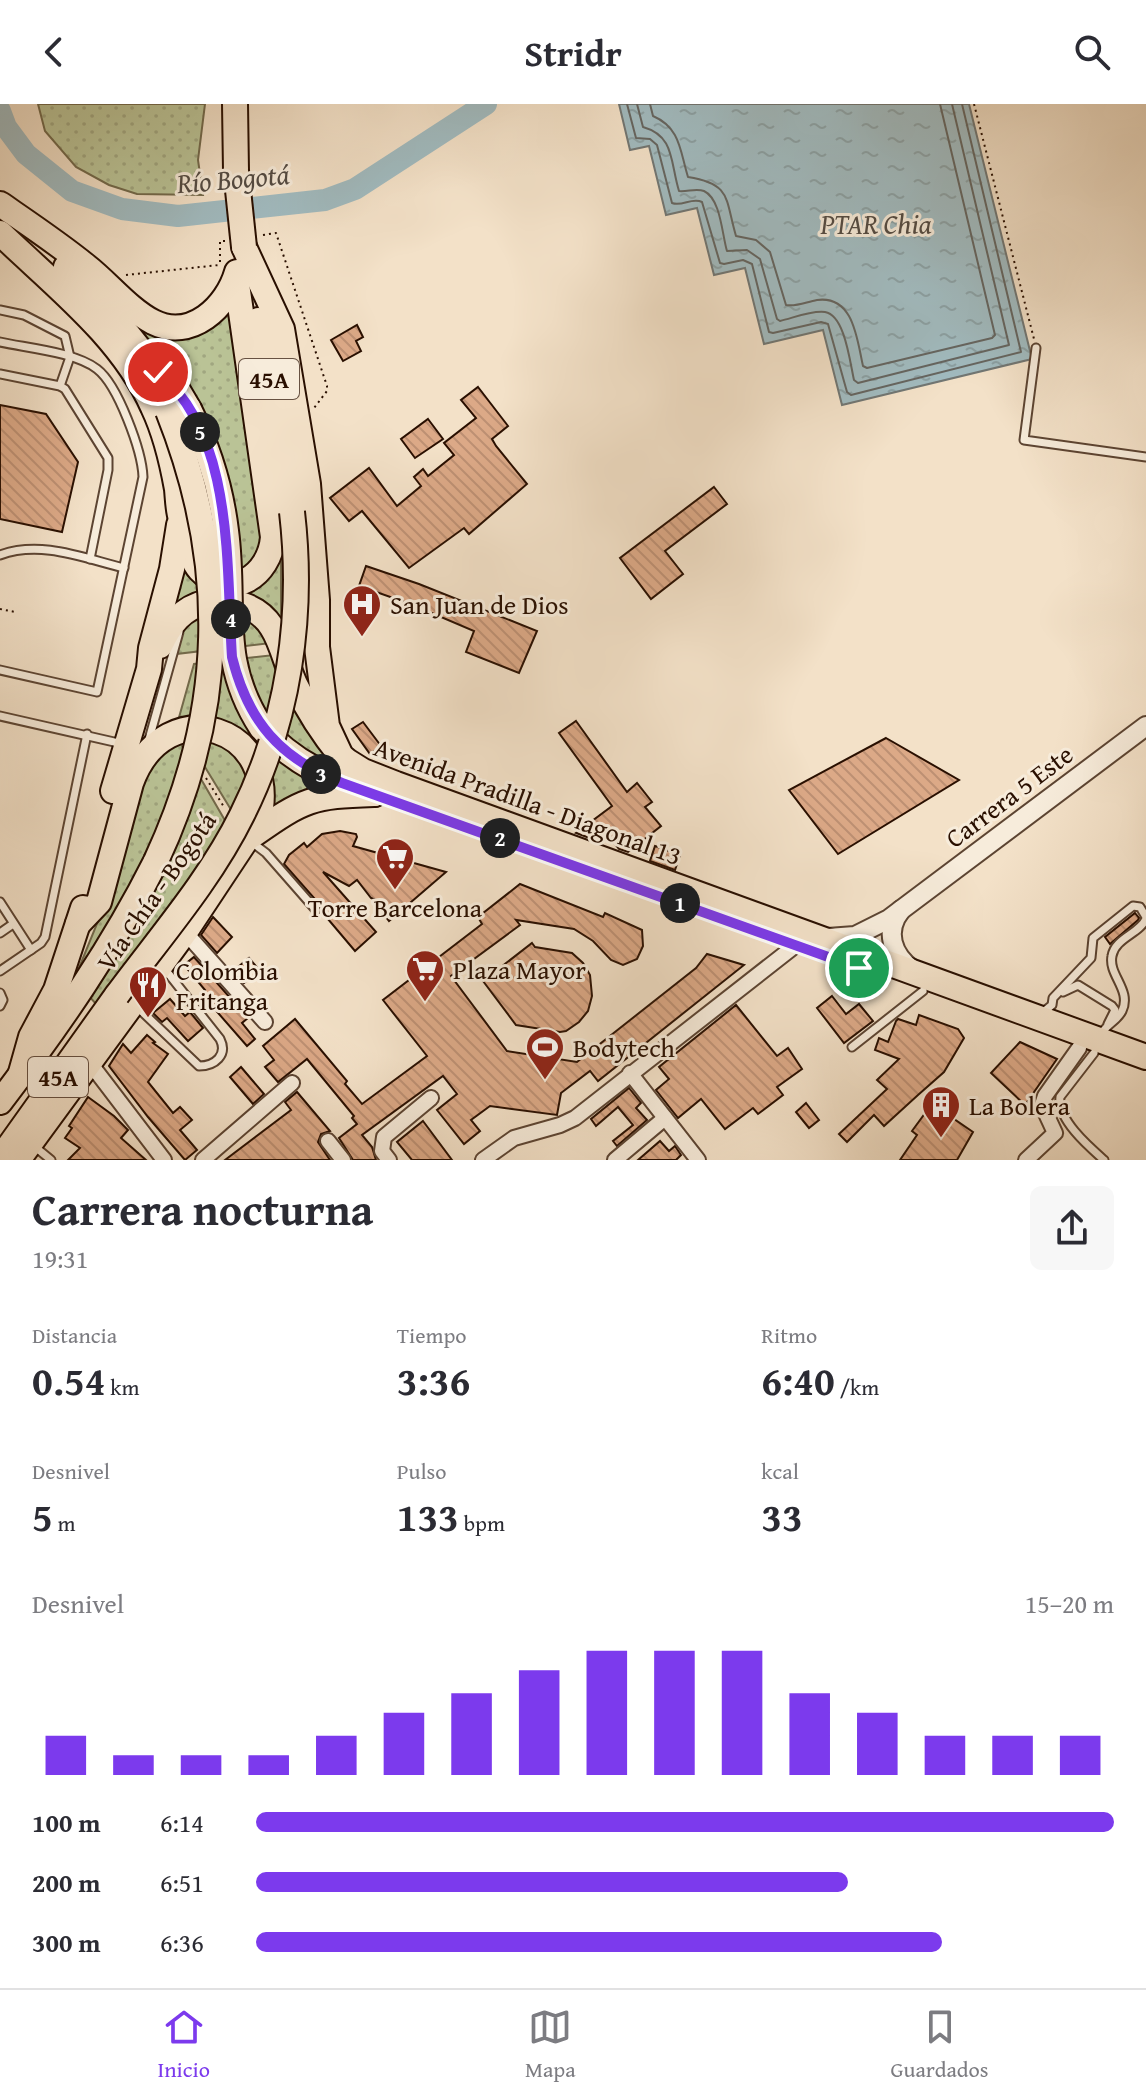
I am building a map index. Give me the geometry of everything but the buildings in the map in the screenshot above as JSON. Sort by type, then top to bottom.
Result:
[{"type":"main road","name":"Vía Chía - Bogotá","points":[[0,1159],[125,999],[217,859],[242,816],[271,749],[285,690],[294,628],[296,550],[292,512],[244,247],[236,171],[235,104]]},
{"type":"main road","points":[[0,205],[88,267],[145,317],[166,326],[191,325],[203,320],[221,304],[228,271],[244,247]]},
{"type":"main road","name":"45A","points":[[0,205],[55,254],[109,311],[158,372],[179,410],[201,513],[211,584],[212,644],[208,691],[194,761],[171,829],[114,939],[0,1102]]},
{"type":"main road","points":[[0,233],[109,340],[144,388],[161,427],[181,519],[195,562],[200,570],[224,583],[243,581],[261,571],[272,550],[272,523],[228,271]]},
{"type":"main road","name":"Avenida Pradilla - Diagonal 13","points":[[244,247],[282,329],[308,484],[317,600],[317,647],[324,709],[341,756],[363,771],[806,941]]},
{"type":"main road","name":"Avenida Pradilla - Diagonal 13","points":[[179,410],[207,447],[224,521],[232,657],[240,688],[261,727],[283,749],[311,768],[374,794],[1146,1057]]},
{"type":"main road","points":[[20,1076],[31,1037],[56,990],[132,755],[151,648],[172,569],[181,519]]},
{"type":"main road","points":[[149,669],[166,632],[185,611],[215,601],[231,601],[249,607],[267,620],[278,636],[290,673],[315,725],[341,756]]},
{"type":"main road","points":[[25,1152],[90,1063],[125,999],[161,965],[258,822],[263,803],[263,784],[258,768],[239,743],[210,730],[179,731],[162,738],[148,750],[132,755]]},
{"type":"main road","points":[[248,839],[280,815],[309,800],[326,796],[374,794]]},
{"type":"main road","name":"Avenida Pradilla - Diagonal 13","points":[[919,981],[1045,1011],[1146,1072]]},
{"type":"street","name":"Carrera 5 Este","points":[[806,941],[855,936],[873,929],[1146,726]]},
{"type":"street","points":[[903,908],[894,919],[891,934],[894,950],[919,981]]},
{"type":"street","points":[[185,932],[265,1022]]},
{"type":"street","points":[[483,1160],[514,1138],[575,1118],[806,941]]},
{"type":"street","points":[[1026,1160],[1055,1133],[1042,1105],[1045,1096],[1095,1041]]},
{"type":"street","points":[[90,1063],[164,1160]]},
{"type":"street","points":[[630,1073],[698,1160]]},
{"type":"street","points":[[203,1160],[292,1083]]},
{"type":"street","points":[[389,1160],[382,1151],[384,1137],[431,1098]]},
{"type":"street","points":[[615,1160],[665,1118]]},
{"type":"street","points":[[328,1141],[343,1160]]},
{"type":"lane","points":[[0,310],[24,315],[65,336],[70,357],[60,386]]},
{"type":"lane","points":[[0,342],[70,357],[97,369],[125,412],[141,463],[142,485],[97,692],[0,670]]},
{"type":"lane","points":[[1036,348],[1024,440],[1146,457]]},
{"type":"lane","points":[[0,374],[60,386],[70,394],[108,458],[90,559]]},
{"type":"lane","points":[[0,555],[18,549],[38,548],[124,568]]},
{"type":"lane","points":[[0,716],[87,734],[132,755],[150,739],[185,611]]},
{"type":"lane","points":[[0,971],[41,943],[47,932],[87,734]]},
{"type":"lane","points":[[248,839],[266,853],[316,910]]},
{"type":"lane","points":[[0,902],[31,950]]},
{"type":"lane","points":[[1045,1011],[1053,998],[1091,958],[1091,943],[1098,933],[1133,906],[1140,907],[1146,918],[1143,925],[1113,950],[1111,960],[1125,998],[1123,1009],[1095,1041]]},
{"type":"lane","points":[[0,933],[13,924]]},
{"type":"lane","points":[[125,999],[199,1066],[207,1066],[218,1060],[223,1050],[220,1039],[161,965]]},
{"type":"lane","points":[[852,1047],[919,981]]},
{"type":"lane","points":[[1045,1011],[1065,990],[1078,985],[1115,1010],[1060,1097],[1059,1105],[1063,1115],[1104,1160]]},
{"type":"lane","points":[[0,993],[3,1000],[0,1006]]},
{"type":"lane","points":[[25,1152],[51,1160]]},
{"type":"path","points":[[974,104],[1036,348]]},
{"type":"path","points":[[123,276],[228,271]]},
{"type":"path","points":[[0,609],[15,612]]},
{"type":"green space","points":[[38,104],[205,104],[198,160],[203,195],[137,194],[109,185],[76,167],[45,131]]},
{"type":"green space","points":[[233,298],[265,548],[243,575],[185,489],[225,488],[180,379],[130,316],[157,333]]},
{"type":"green space","points":[[281,538],[281,628],[270,615],[165,617],[181,555],[220,590]]},
{"type":"green space","points":[[200,613],[250,617],[271,643],[176,654],[185,623]]},
{"type":"green space","points":[[274,655],[308,730],[338,769],[331,786],[273,808],[269,805],[267,772],[178,721],[194,664]]},
{"type":"green space","points":[[186,736],[218,738],[248,767],[241,826]]},
{"type":"green space","points":[[179,741],[238,843],[98,1006],[74,980],[112,887],[148,763]]},
{"type":"water","name":"PTAR Chia","points":[[619,104],[969,104],[1032,359],[842,405],[823,330],[764,344],[745,268],[714,275],[697,208],[666,215],[649,146],[630,150]]},
{"type":"waterway","name":"Río Bogotá","points":[[0,111],[6,127],[26,154],[72,191],[122,209],[178,216],[325,200],[355,189],[486,104]]},
{"type":"place","name":"San Juan de Dios","points":[[362,638]]},
{"type":"place","name":"Torre Barcelona","points":[[395,891]]},
{"type":"place","name":"Plaza Mayor","points":[[425,1003]]},
{"type":"place","name":"Colombia Fritanga","points":[[148,1019]]},
{"type":"place","name":"Bodytech","points":[[545,1081]]},
{"type":"place","name":"La Bolera","points":[[941,1139]]},
{"type":"route","points":[[158,372],[176,387],[207,447],[226,531],[232,657],[236,673],[249,708],[261,727],[283,749],[311,768],[342,783],[859,968]]}]
